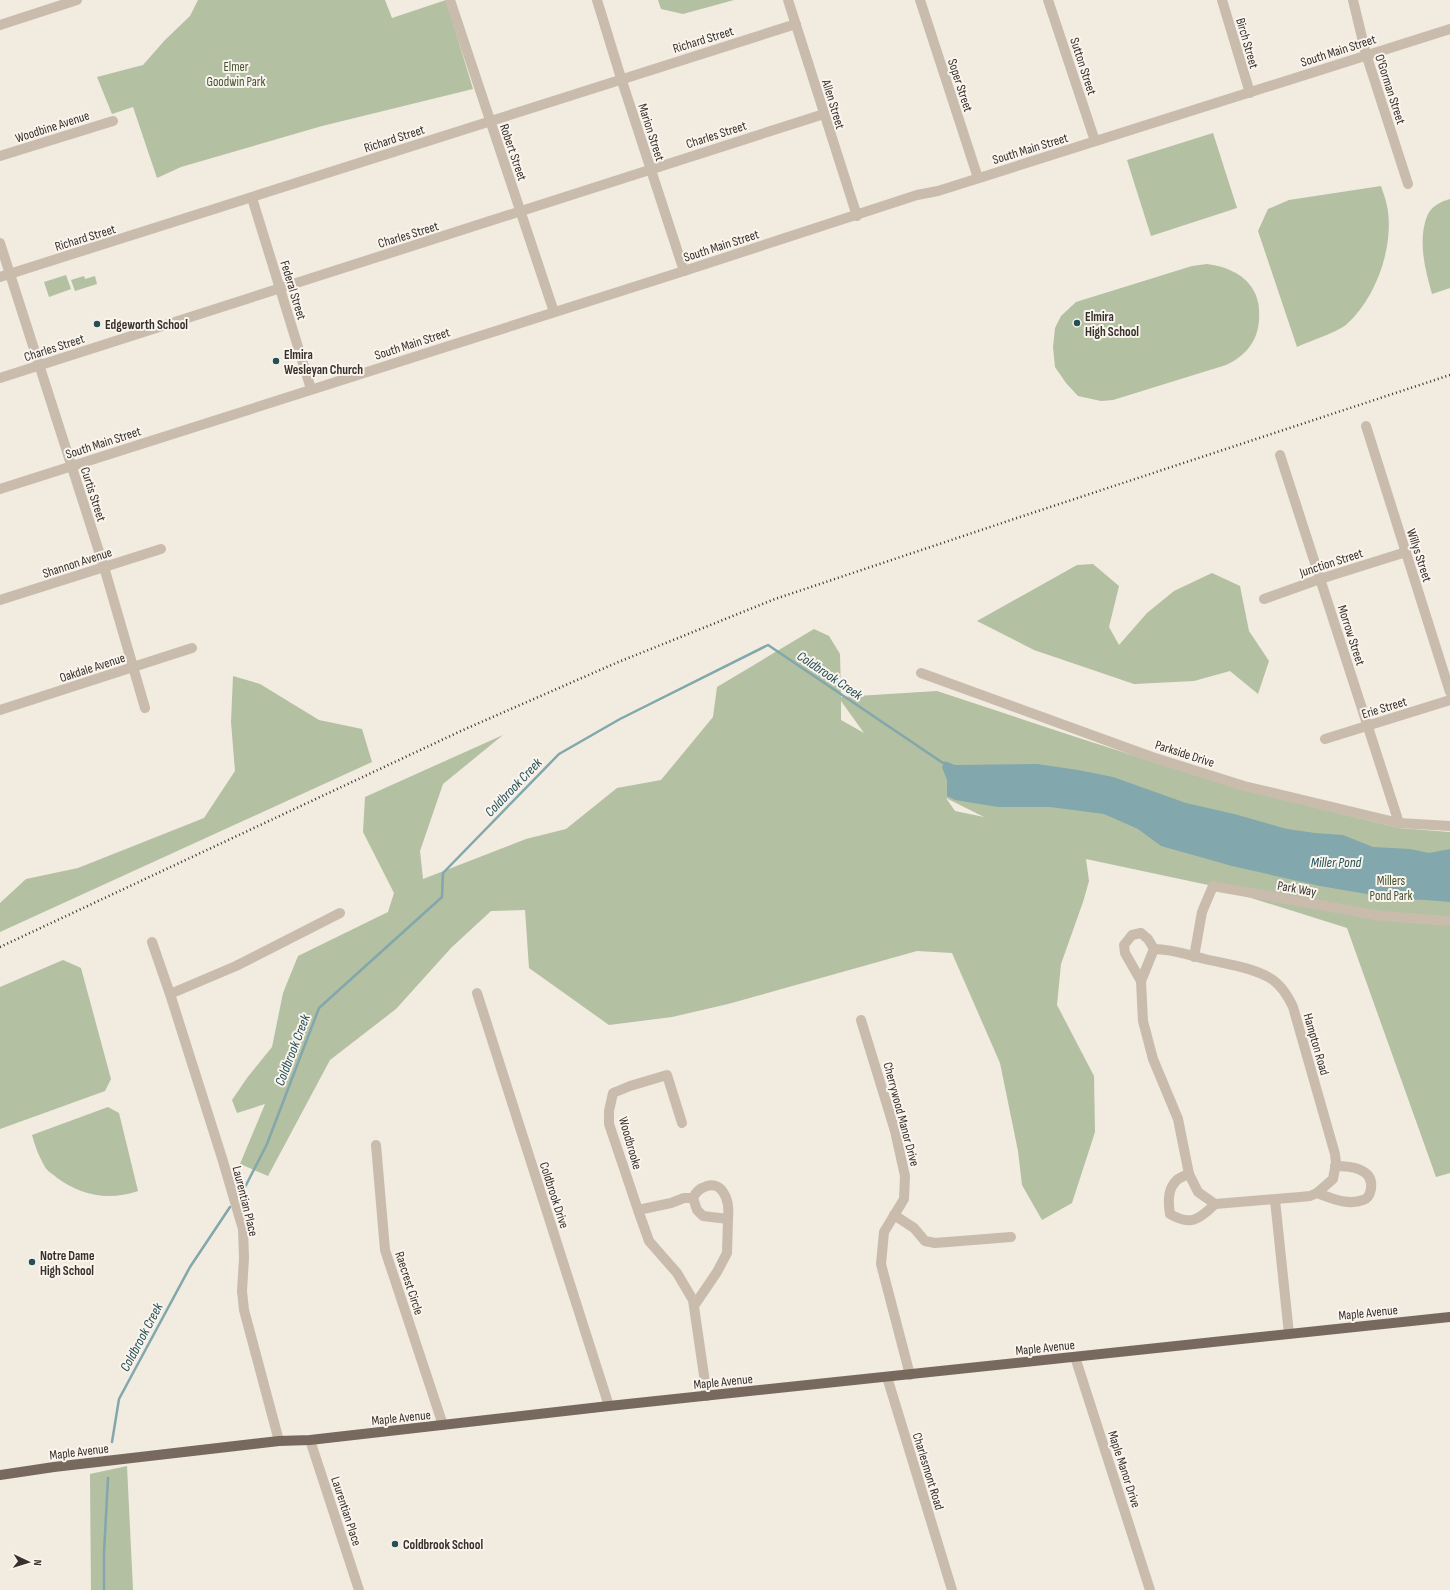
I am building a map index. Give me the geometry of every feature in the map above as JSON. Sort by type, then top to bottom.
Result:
[{"type":"main road","name":"Maple Avenue","points":[[0,1475],[54,1467],[279,1441],[310,1440],[608,1406],[1450,1317]]},
{"type":"street","points":[[0,25],[77,0]]},
{"type":"street","name":"Robert Street","points":[[450,0],[554,312]]},
{"type":"street","name":"Marion Street","points":[[597,0],[684,271]]},
{"type":"street","name":"Allen Street","points":[[788,0],[856,216]]},
{"type":"street","name":"Soper Street","points":[[920,0],[978,178]]},
{"type":"street","name":"Sutton Street","points":[[1048,0],[1095,141]]},
{"type":"street","name":"Birch Street","points":[[1222,0],[1250,93]]},
{"type":"street","name":"O'Gorman Street","points":[[1353,0],[1366,54],[1408,184]]},
{"type":"street","name":"Richard Street","points":[[5,275],[252,198],[621,78],[796,24]]},
{"type":"street","name":"South Main Street","points":[[0,488],[684,271],[917,195],[938,192],[978,178],[1250,93],[1366,54],[1450,29]]},
{"type":"street","name":"Charles Street","points":[[0,378],[280,287],[521,212],[650,169],[824,114]]},
{"type":"street","name":"Woodbine Avenue","points":[[0,156],[113,120]]},
{"type":"street","name":"Federal Street","points":[[252,198],[311,389]]},
{"type":"street","name":"Curtis Street","points":[[0,244],[5,275],[40,365],[104,567],[146,708]]},
{"type":"street","name":"Willys Street","points":[[1366,426],[1450,692]]},
{"type":"street","name":"Morrow Street","points":[[1280,454],[1398,823]]},
{"type":"street","name":"Shannon Avenue","points":[[0,600],[161,549]]},
{"type":"street","name":"Junction Street","points":[[1264,599],[1320,579],[1406,552]]},
{"type":"street","name":"Oakdale Avenue","points":[[0,710],[192,648]]},
{"type":"street","name":"Parkside Drive","points":[[921,673],[1152,757],[1244,786],[1398,823],[1450,826]]},
{"type":"street","name":"Erie Street","points":[[1325,739],[1450,700]]},
{"type":"street","name":"Park Way","points":[[1194,956],[1202,912],[1213,886],[1381,916],[1450,921]]},
{"type":"street","points":[[170,994],[236,966],[340,912]]},
{"type":"street","points":[[1141,981],[1125,953],[1124,945],[1132,935],[1141,933],[1148,939],[1154,948],[1141,981],[1143,1021],[1153,1059],[1178,1118],[1189,1174],[1198,1192],[1215,1204],[1205,1214],[1196,1219],[1184,1220],[1170,1214],[1168,1202],[1177,1180],[1189,1174]]},
{"type":"street","name":"Laurentian Place","points":[[152,942],[222,1158],[243,1230],[244,1258],[242,1291],[244,1310],[279,1441]]},
{"type":"street","name":"Hampton Road","points":[[1154,948],[1176,951],[1257,972],[1277,984],[1293,1006],[1335,1154],[1333,1179],[1317,1193],[1310,1196],[1215,1204]]},
{"type":"street","name":"Coldbrook Drive","points":[[477,993],[608,1406]]},
{"type":"street","name":"Cherrywood Manor Drive","points":[[861,1020],[895,1131],[905,1176],[904,1199],[884,1232],[881,1264],[910,1375]]},
{"type":"street","name":"Woodbrooke","points":[[682,1123],[667,1075],[630,1086],[613,1093],[609,1111],[609,1124],[649,1241],[678,1273],[693,1300],[707,1396]]},
{"type":"street","name":"Raecrest Circle","points":[[376,1145],[385,1250],[443,1425]]},
{"type":"street","points":[[1317,1193],[1334,1199],[1358,1202],[1364,1200],[1370,1194],[1372,1182],[1364,1171],[1355,1167],[1335,1166]]},
{"type":"street","points":[[694,1306],[717,1272],[727,1253],[728,1219],[727,1200],[723,1191],[718,1187],[710,1185],[702,1187],[695,1193],[693,1198],[697,1210],[703,1216],[728,1219]]},
{"type":"street","points":[[638,1210],[671,1203],[684,1198],[693,1198]]},
{"type":"street","points":[[1275,1200],[1289,1334]]},
{"type":"street","points":[[894,1215],[914,1228],[925,1241],[935,1243],[1011,1237]]},
{"type":"street","name":"Maple Manor Drive","points":[[1075,1357],[1150,1590]]},
{"type":"street","name":"Charlesmont Road","points":[[887,1377],[952,1590]]},
{"type":"street","name":"Laurentian Place","points":[[310,1440],[359,1590]]},
{"type":"street","name":"Charlesmont Road","points":[[945,1590],[946,1573]]},
{"type":"green space","name":"Elmer Goodwin Park","points":[[198,0],[385,0],[392,18],[446,0],[473,89],[322,126],[181,167],[157,178],[133,107],[112,114],[97,77],[143,65],[165,40],[190,16]]},
{"type":"green space","points":[[658,0],[734,0],[683,14],[661,9]]},
{"type":"green space","points":[[1213,133],[1237,208],[1151,236],[1127,160]]},
{"type":"green space","points":[[1381,186],[1387,206],[1389,221],[1386,254],[1375,286],[1367,300],[1347,324],[1331,333],[1297,347],[1258,231],[1268,209],[1289,200]]},
{"type":"green space","points":[[1450,199],[1450,288],[1432,294],[1423,254],[1423,234],[1428,214],[1435,206]]},
{"type":"green space","points":[[1207,264],[1219,266],[1236,273],[1246,280],[1255,294],[1259,308],[1258,329],[1252,344],[1247,350],[1234,361],[1226,365],[1113,400],[1101,401],[1078,396],[1066,383],[1055,367],[1053,347],[1055,328],[1061,316],[1076,302],[1192,266]]},
{"type":"green space","points":[[66,275],[71,289],[49,297],[44,282]]},
{"type":"green space","points":[[84,276],[85,279],[95,276],[97,284],[75,291],[71,280]]},
{"type":"green space","points":[[1093,564],[1119,586],[1109,627],[1119,645],[1147,613],[1174,591],[1212,573],[1240,586],[1249,631],[1269,661],[1258,694],[1230,671],[1194,681],[1134,684],[1034,650],[977,621],[1077,565]]},
{"type":"green space","name":"Millers Pond Park","points":[[814,629],[829,636],[840,654],[841,697],[937,691],[1239,789],[1399,828],[1450,832],[1450,1173],[1436,1177],[1347,928],[1213,886],[1086,859],[1089,881],[1061,964],[1057,1005],[1094,1076],[1095,1132],[1072,1203],[1042,1220],[1022,1185],[1018,1151],[1000,1063],[952,953],[917,951],[728,1004],[672,1017],[609,1025],[529,968],[525,910],[491,911],[451,948],[396,1009],[330,1060],[268,1176],[240,1164],[265,1104],[237,1113],[232,1100],[247,1078],[272,1047],[283,993],[298,956],[388,912],[394,893],[363,832],[365,797],[503,735],[443,784],[420,851],[423,879],[526,839],[566,829],[617,788],[661,780],[713,717],[717,687]],"holes":[[[841,701],[864,733],[841,720]],[[946,798],[984,817],[955,811]]]},
{"type":"green space","points":[[233,676],[260,684],[319,720],[362,729],[372,762],[0,932],[0,903],[26,879],[78,868],[204,818],[235,771],[231,722]]},
{"type":"green space","points":[[63,960],[81,968],[111,1079],[105,1091],[0,1129],[0,987]]},
{"type":"green space","points":[[108,1107],[119,1113],[138,1191],[116,1196],[96,1195],[75,1189],[56,1177],[45,1167],[32,1135]]},
{"type":"green space","points":[[127,1466],[133,1590],[91,1590],[90,1474]]},
{"type":"water","name":"Miller Pond","points":[[945,761],[955,765],[1037,764],[1078,770],[1113,777],[1186,803],[1234,814],[1287,829],[1343,835],[1373,847],[1410,849],[1429,853],[1450,849],[1450,902],[1397,899],[1320,886],[1232,866],[1161,846],[1138,829],[1104,814],[1050,807],[998,807],[955,800],[947,796],[947,780],[942,767]]},
{"type":"waterway","name":"Coldbrook Creek","points":[[241,1195],[267,1144],[319,1008],[442,897],[443,873],[559,754],[620,719],[768,645],[943,763]]},
{"type":"waterway","name":"Coldbrook Creek","points":[[112,1442],[119,1399],[190,1267],[230,1207]]},
{"type":"waterway","name":"Coldbrook Creek","points":[[104,1590],[104,1553],[108,1478]]},
{"type":"railway","points":[[0,947],[463,730],[616,663],[775,599],[1450,375]]},
{"type":"place","name":"Elmira High School","points":[[1077,323]]},
{"type":"place","name":"Edgeworth School","points":[[97,324]]},
{"type":"place","name":"Elmira Wesleyan Church","points":[[276,361]]},
{"type":"place","name":"Notre Dame High School","points":[[32,1262]]},
{"type":"place","name":"Coldbrook School","points":[[395,1544]]}]
